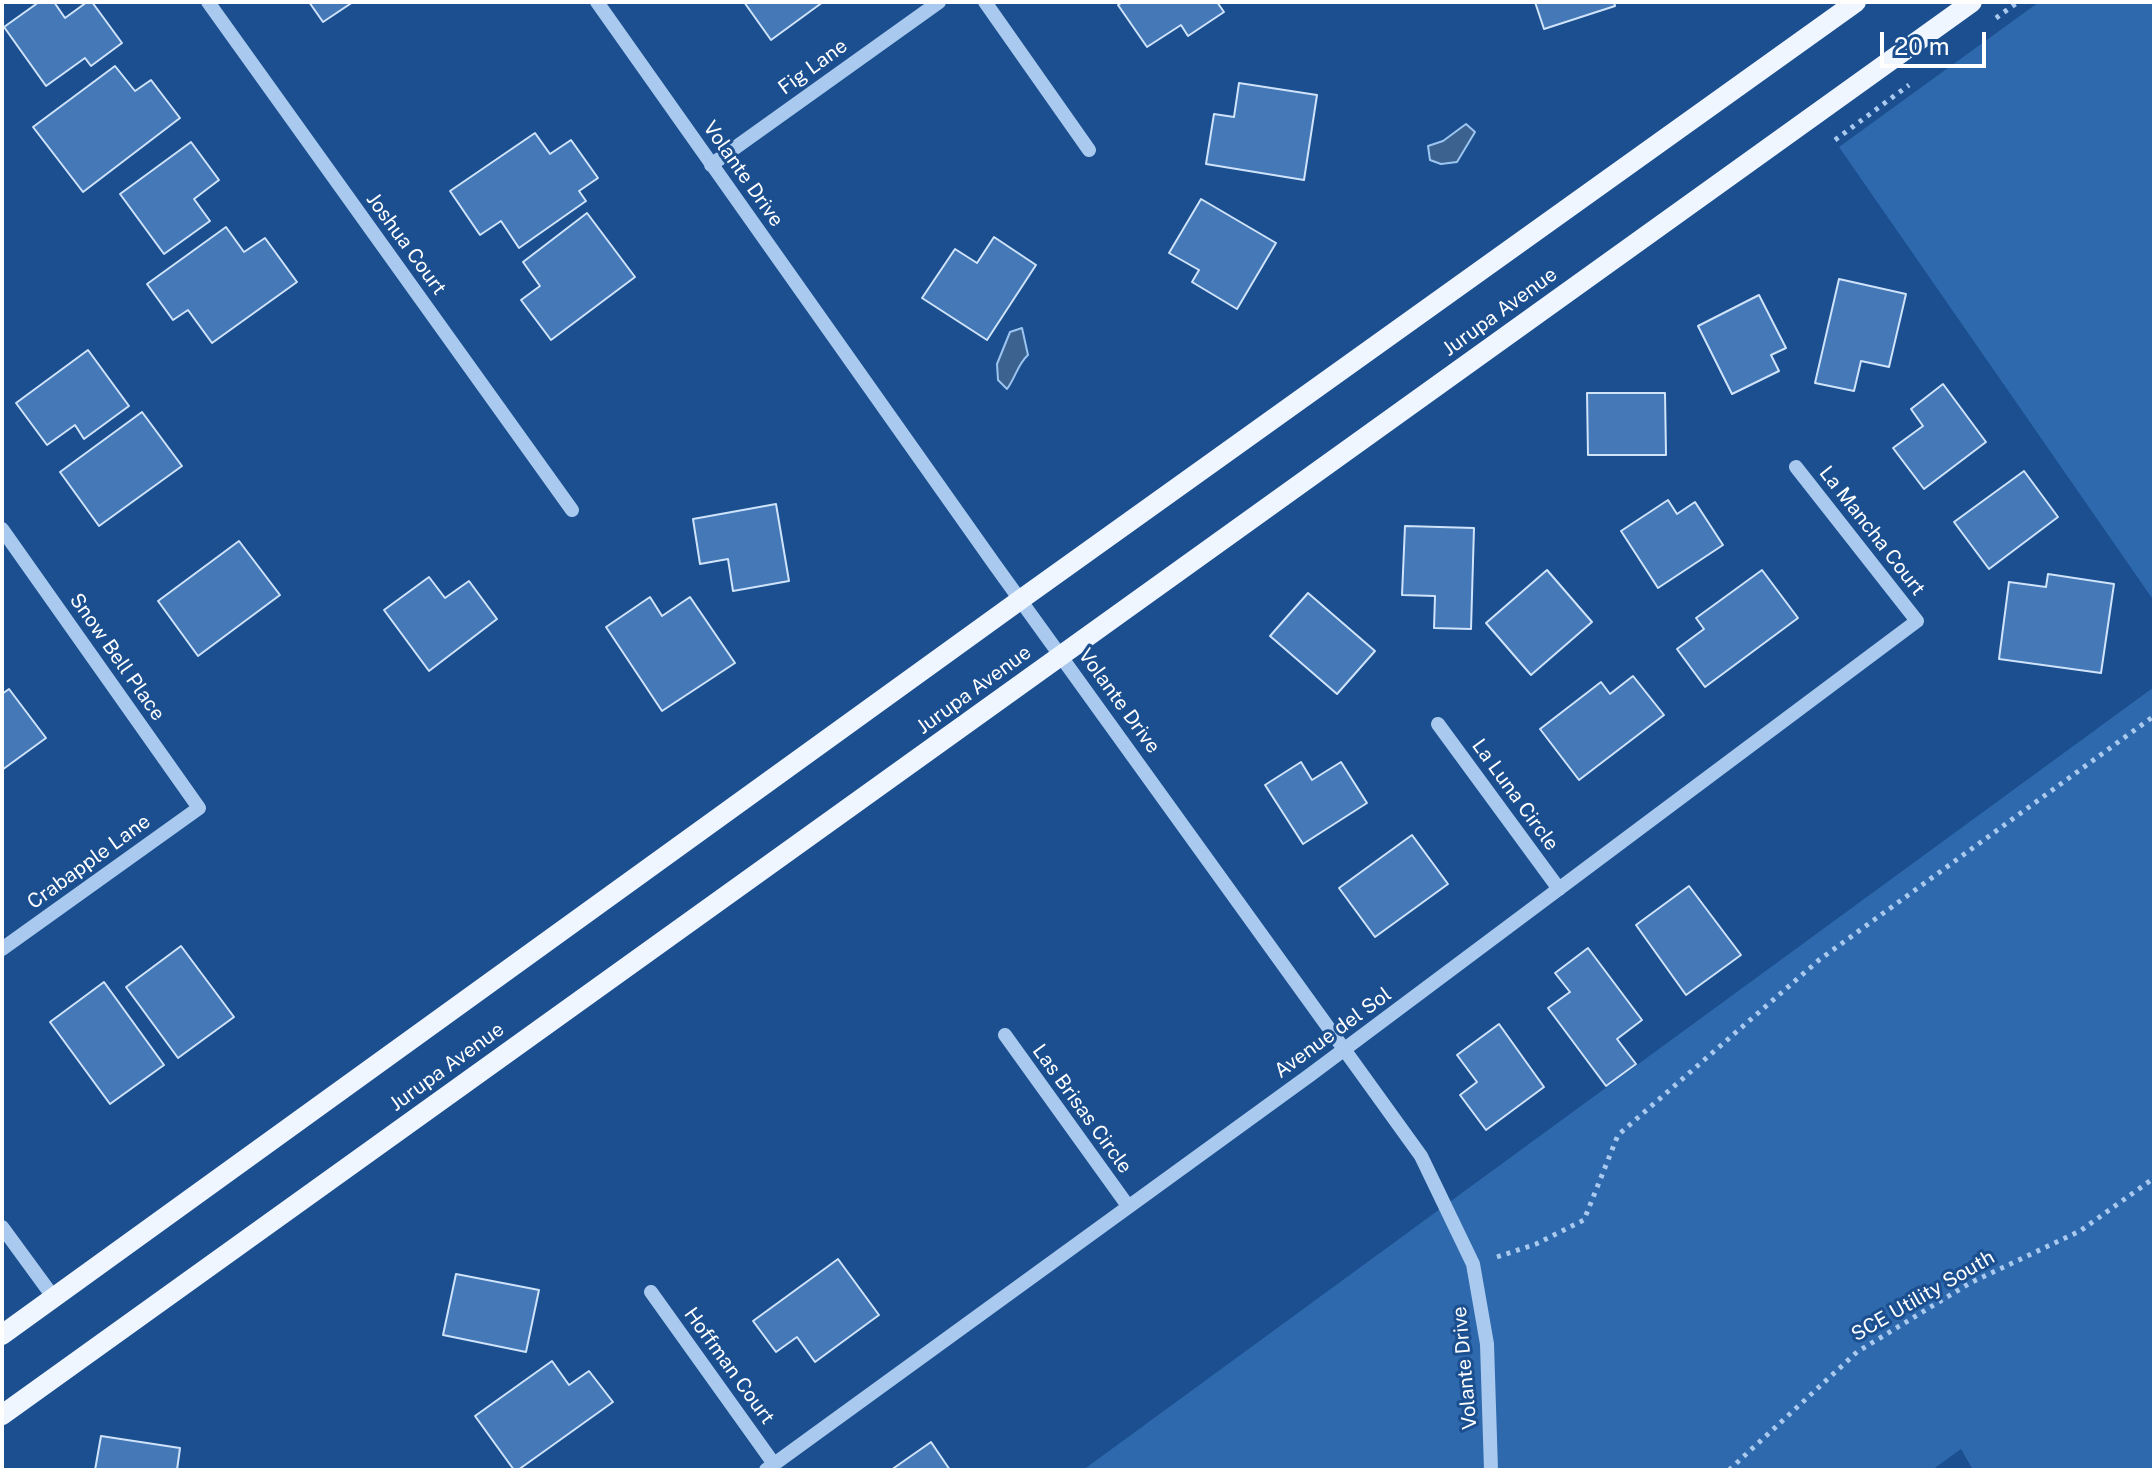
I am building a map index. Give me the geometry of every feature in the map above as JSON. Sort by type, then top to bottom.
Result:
[{"type":"main road","points":[[2,1335],[1020,600],[1856,2]]},
{"type":"main road","name":"Jurupa Avenue","points":[[2,1415],[1972,2]]},
{"type":"street","name":"Joshua Court","points":[[208,2],[572,510]]},
{"type":"street","name":"Volante Drive","points":[[597,2],[1020,600],[1421,1156],[1473,1264],[1487,1344],[1491,1470]]},
{"type":"street","name":"Fig Lane","points":[[711,165],[939,2]]},
{"type":"street","points":[[985,2],[1089,150]]},
{"type":"street","name":"La Mancha Court","points":[[1796,467],[1917,621]]},
{"type":"street","name":"Snow Bell Place","points":[[2,529],[199,808]]},
{"type":"street","name":"Avenue del Sol","points":[[770,1467],[1345,1049],[1917,621]]},
{"type":"street","name":"La Luna Circle","points":[[1438,724],[1559,889]]},
{"type":"street","name":"Crabapple Lane","points":[[2,949],[199,808]]},
{"type":"street","name":"Las Brisas Circle","points":[[1005,1035],[1128,1206]]},
{"type":"street","points":[[2,1227],[54,1298]]},
{"type":"street","name":"Hoffman Court","points":[[651,1292],[770,1467]]},
{"type":"path","points":[[1473,1264],[1536,1244],[1584,1220],[1618,1135],[1819,960],[2154,716]]},
{"type":"path","name":"SCE Utility South","points":[[1729,1470],[1857,1352],[1970,1283],[2080,1231],[2154,1178]]},
{"type":"shaded area","points":[[2039,2],[2154,2],[2154,601],[1839,147]]},
{"type":"shaded area","points":[[1466,124],[1475,132],[1457,162],[1441,164],[1430,160],[1428,146],[1443,141]]},
{"type":"shaded area","points":[[1022,328],[1028,355],[1007,389],[998,380],[997,364],[1010,332]]},
{"type":"shaded area","points":[[2154,687],[2154,1470],[1973,1470],[1961,1449],[1932,1470],[1083,1470]]},
{"type":"building","points":[[39,2],[54,2],[65,18],[87,2],[92,2],[122,43],[91,66],[85,58],[46,86],[4,27]]},
{"type":"building","points":[[309,2],[353,2],[323,22]]},
{"type":"building","points":[[744,2],[823,2],[771,40]]},
{"type":"building","points":[[1123,2],[1217,2],[1224,12],[1188,36],[1181,25],[1147,47],[1118,5]]},
{"type":"building","points":[[1535,2],[1614,2],[1615,6],[1544,29]]},
{"type":"building","points":[[115,66],[135,91],[151,80],[180,118],[83,192],[33,127]]},
{"type":"building","points":[[1239,83],[1317,95],[1304,180],[1206,164],[1214,114],[1234,117]]},
{"type":"building","points":[[535,133],[550,154],[571,140],[598,178],[579,191],[586,201],[519,248],[501,221],[480,235],[450,191]]},
{"type":"building","points":[[191,142],[219,180],[194,199],[210,221],[164,254],[120,194]]},
{"type":"building","points":[[1201,199],[1276,243],[1237,309],[1192,282],[1199,270],[1169,253]]},
{"type":"building","points":[[587,213],[635,277],[551,340],[521,300],[540,286],[523,262]]},
{"type":"building","points":[[226,227],[244,252],[265,238],[297,282],[212,343],[188,310],[173,320],[147,284]]},
{"type":"building","points":[[994,237],[1036,265],[987,340],[922,298],[955,249],[977,263]]},
{"type":"building","points":[[1839,279],[1906,294],[1889,367],[1861,361],[1854,391],[1815,383]]},
{"type":"building","points":[[1759,295],[1786,348],[1771,355],[1779,371],[1732,394],[1698,326]]},
{"type":"building","points":[[88,350],[129,406],[84,439],[75,425],[47,445],[16,403]]},
{"type":"building","points":[[1943,384],[1986,442],[1924,489],[1893,448],[1923,426],[1911,409]]},
{"type":"building","points":[[1587,393],[1665,393],[1666,455],[1588,455]]},
{"type":"building","points":[[142,412],[182,466],[99,526],[60,472]]},
{"type":"building","points":[[2024,471],[2058,517],[1989,569],[1954,522]]},
{"type":"building","points":[[1668,500],[1677,514],[1695,502],[1723,545],[1658,588],[1621,531]]},
{"type":"building","points":[[776,504],[789,581],[733,591],[728,559],[700,564],[693,519]]},
{"type":"building","points":[[1405,526],[1474,528],[1471,629],[1434,628],[1435,596],[1402,595]]},
{"type":"building","points":[[239,541],[280,595],[198,656],[158,601]]},
{"type":"building","points":[[1547,570],[1592,622],[1531,675],[1486,623]]},
{"type":"building","points":[[1762,570],[1798,618],[1705,687],[1677,649],[1704,629],[1696,618]]},
{"type":"building","points":[[2048,574],[2114,584],[2101,673],[1999,659],[2009,582],[2046,587]]},
{"type":"building","points":[[429,577],[445,598],[469,581],[497,619],[429,671],[384,610]]},
{"type":"building","points":[[1308,593],[1375,651],[1337,694],[1270,636]]},
{"type":"building","points":[[650,597],[662,616],[690,597],[735,663],[662,711],[606,627]]},
{"type":"building","points":[[1633,676],[1664,715],[1579,780],[1540,729],[1601,682],[1610,694]]},
{"type":"building","points":[[9,689],[46,738],[2,770],[2,694]]},
{"type":"building","points":[[1301,762],[1312,780],[1341,762],[1367,803],[1303,844],[1265,785]]},
{"type":"building","points":[[1412,835],[1448,884],[1375,937],[1339,888]]},
{"type":"building","points":[[1689,886],[1741,955],[1686,995],[1636,925]]},
{"type":"building","points":[[181,946],[234,1017],[178,1058],[126,987]]},
{"type":"building","points":[[1588,948],[1642,1020],[1617,1039],[1636,1064],[1606,1086],[1548,1008],[1570,992],[1555,973]]},
{"type":"building","points":[[104,982],[164,1065],[110,1104],[50,1022]]},
{"type":"building","points":[[1499,1024],[1544,1087],[1486,1130],[1460,1095],[1477,1082],[1457,1055]]},
{"type":"building","points":[[838,1259],[879,1315],[815,1362],[797,1337],[776,1352],[753,1321]]},
{"type":"building","points":[[456,1274],[539,1290],[526,1352],[443,1335]]},
{"type":"building","points":[[552,1361],[569,1385],[589,1371],[613,1402],[514,1470],[475,1416]]},
{"type":"building","points":[[101,1436],[180,1448],[177,1470],[95,1470]]},
{"type":"building","points":[[931,1442],[950,1470],[891,1470]]}]
